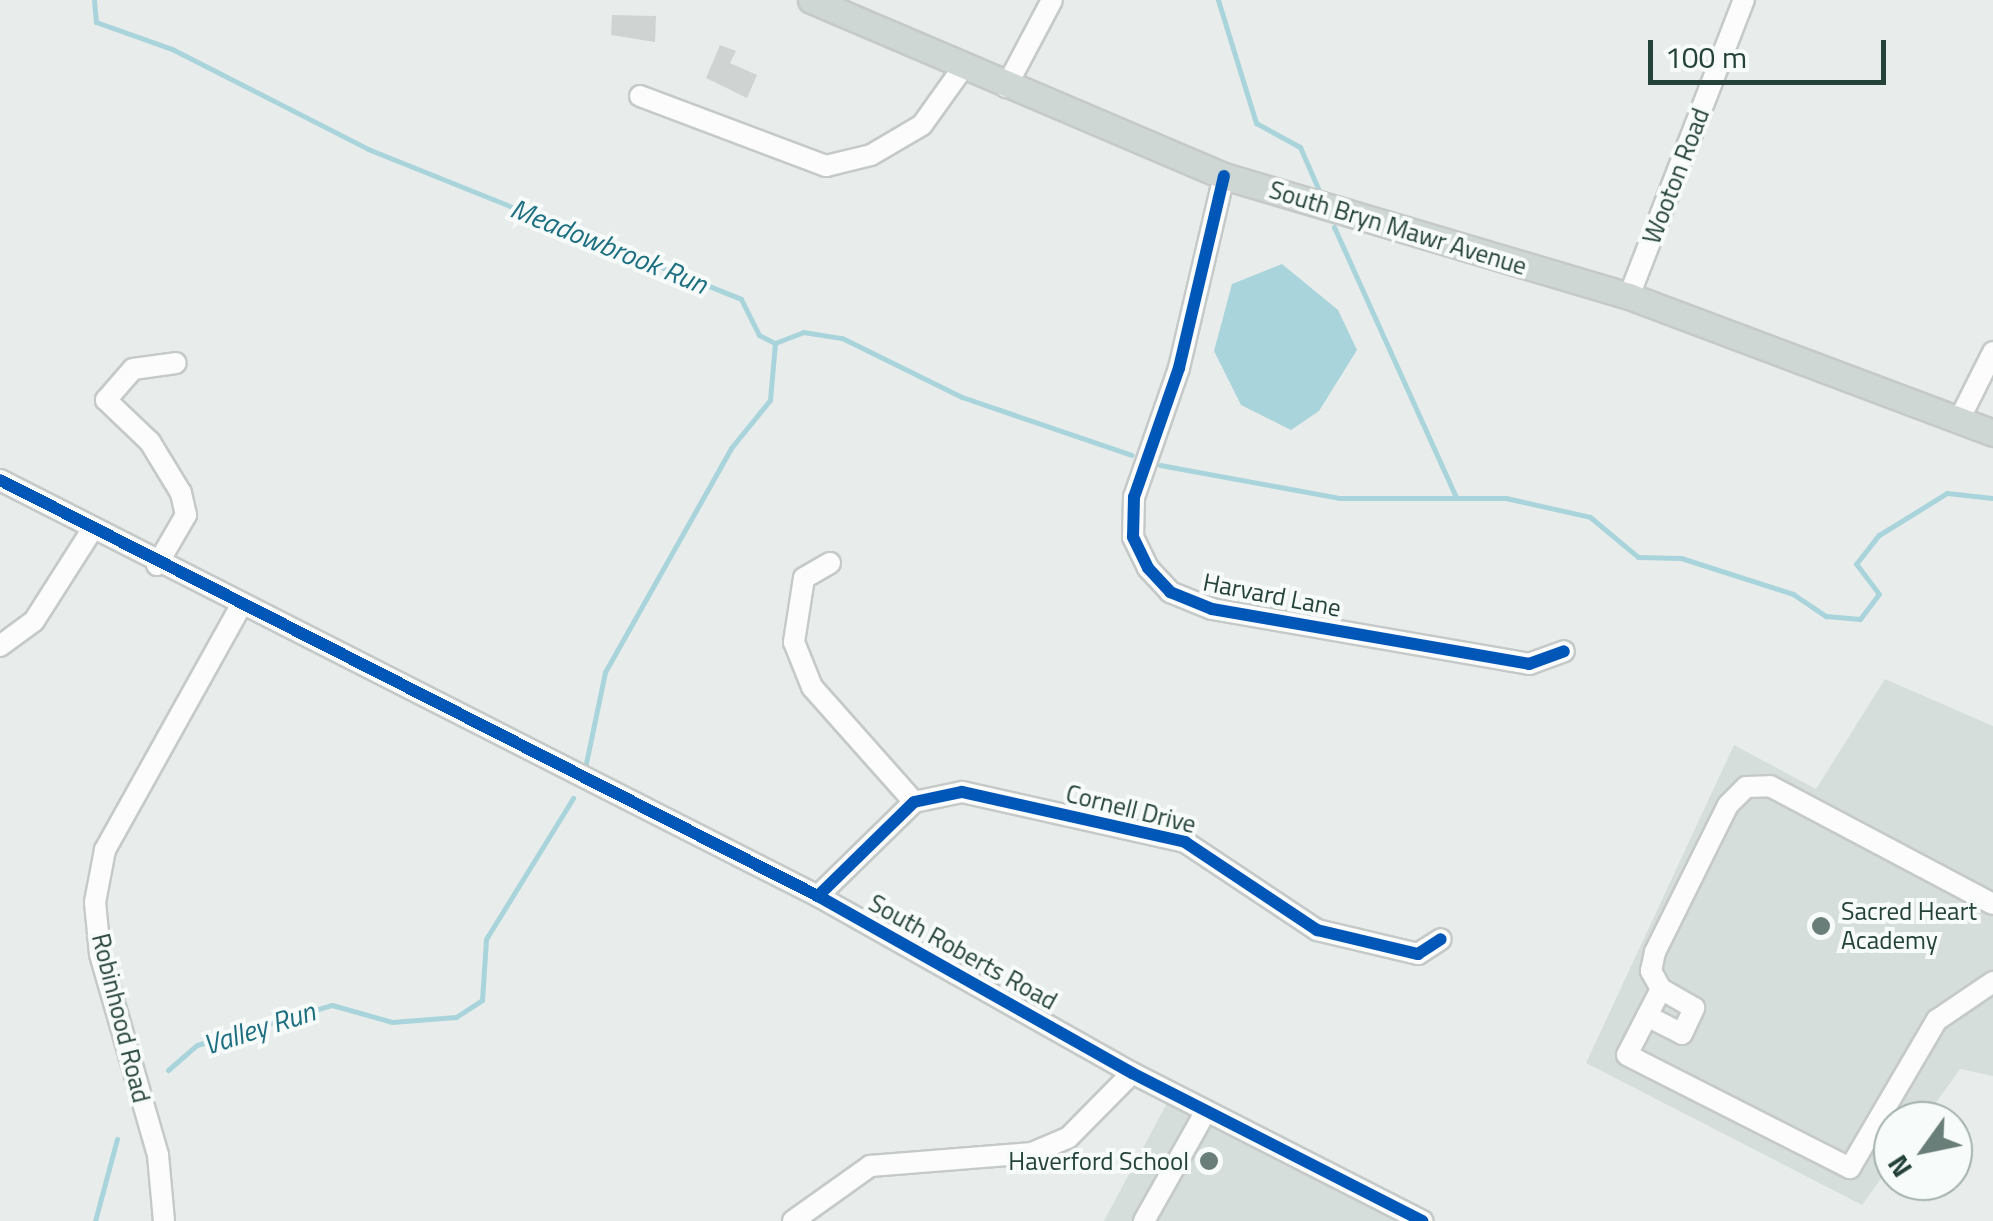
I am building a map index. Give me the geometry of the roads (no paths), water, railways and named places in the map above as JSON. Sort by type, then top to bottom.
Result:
[{"type":"main road","name":"South Bryn Mawr Avenue","points":[[812,0],[1006,87],[1224,176],[1629,296],[1993,433]]},
{"type":"street","points":[[1006,87],[1052,0]]},
{"type":"street","name":"Wooton Road","points":[[1629,296],[1744,0]]},
{"type":"street","points":[[640,96],[826,166],[871,156],[922,125],[962,68]]},
{"type":"street","name":"Harvard Lane","points":[[1224,176],[1179,368],[1134,497],[1133,537],[1148,568],[1170,592],[1212,609],[1529,664],[1564,651]]},
{"type":"street","points":[[1959,420],[1993,352]]},
{"type":"street","points":[[157,565],[186,515],[181,493],[150,442],[106,400],[134,369],[176,363]]},
{"type":"street","name":"South Roberts Road","points":[[0,480],[239,609],[818,896],[1132,1073],[1422,1221]]},
{"type":"street","points":[[0,646],[34,621],[92,530]]},
{"type":"street","points":[[818,896],[914,802],[812,687],[794,642],[804,578],[830,563]]},
{"type":"street","name":"Robinhood Road","points":[[164,1221],[158,1155],[100,954],[95,902],[105,850],[239,609]]},
{"type":"street","points":[[1647,1016],[1682,1034],[1694,1008],[1661,989],[1651,971],[1655,952],[1728,805],[1746,788],[1770,786],[1993,904]]},
{"type":"street","name":"Cornell Drive","points":[[914,802],[962,792],[1186,842],[1317,930],[1418,954],[1441,939]]},
{"type":"street","points":[[1661,989],[1627,1055],[1850,1168],[1937,1020],[1993,982]]},
{"type":"street","points":[[793,1221],[870,1166],[1032,1153],[1068,1138],[1132,1073]]},
{"type":"street","points":[[1144,1221],[1206,1111]]},
{"type":"water","points":[[1282,264],[1338,310],[1357,350],[1319,411],[1291,430],[1241,405],[1214,351],[1232,284]]},
{"type":"waterway","name":"Meadowbrook Run","points":[[94,0],[96,22],[172,49],[368,149],[741,299],[759,335],[775,343],[803,332],[842,338],[962,397],[1131,455]]},
{"type":"waterway","points":[[1218,0],[1256,123],[1300,147],[1321,195]]},
{"type":"waterway","points":[[1334,227],[1456,497]]},
{"type":"waterway","name":"Valley Run","points":[[585,768],[605,672],[731,448],[770,400],[775,343]]},
{"type":"waterway","name":"Meadowbrook Run","points":[[1160,465],[1339,498],[1506,498],[1590,517],[1638,557],[1681,558],[1793,594],[1826,616],[1860,619],[1879,594],[1856,564],[1879,535],[1947,493],[1993,498]]},
{"type":"waterway","name":"Valley Run","points":[[168,1070],[197,1045],[332,1005],[392,1022],[456,1017],[482,1000],[486,939],[573,798]]},
{"type":"waterway","name":"Valley Run","points":[[95,1221],[117,1139]]},
{"type":"place","name":"Sacred Heart Academy","points":[[1821,926]]},
{"type":"place","name":"Haverford School","points":[[1209,1161]]}]
